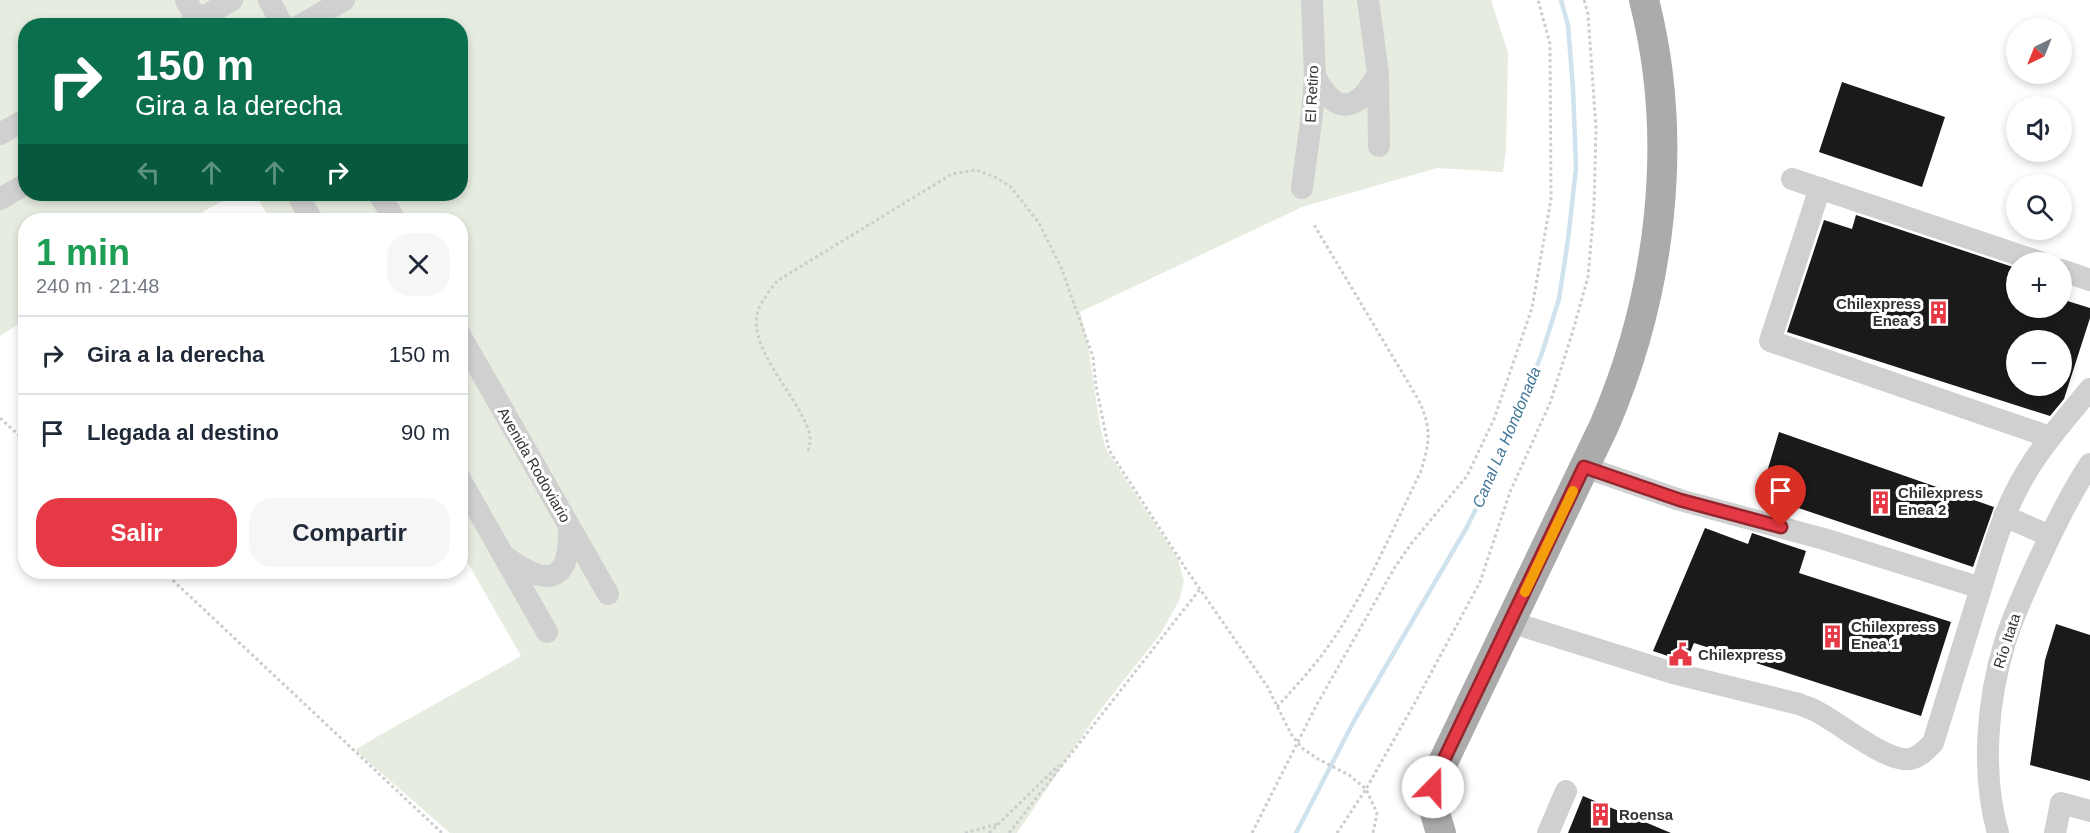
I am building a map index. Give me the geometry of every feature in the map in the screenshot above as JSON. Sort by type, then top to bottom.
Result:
[{"type":"main road","points":[[1438,825],[1432,795],[1435,779],[1614,404],[1631,356],[1646,297],[1657,231],[1661,124],[1654,3]]},
{"type":"street","points":[[186,0],[194,18]]},
{"type":"street","points":[[205,18],[232,0]]},
{"type":"street","points":[[269,0],[279,18]]},
{"type":"street","points":[[313,18],[344,0]]},
{"type":"street","name":"El Retiro","points":[[1302,188],[1315,76],[1312,0]]},
{"type":"street","points":[[1368,0],[1378,73],[1379,146]]},
{"type":"street","points":[[1315,76],[1327,95],[1336,102],[1346,105],[1364,97],[1378,73]]},
{"type":"street","points":[[0,134],[18,124]]},
{"type":"street","points":[[1792,179],[2010,252]]},
{"type":"street","points":[[1820,188],[1770,341],[2050,436]]},
{"type":"street","points":[[0,199],[18,189]]},
{"type":"street","points":[[2072,273],[2090,279]]},
{"type":"street","name":"Avenida Rodoviario","points":[[468,349],[608,594]]},
{"type":"street","points":[[1510,622],[1673,673],[1799,704],[1815,710],[1894,757],[1910,759],[1918,756],[1933,742],[2004,516],[2025,473],[2050,436],[2090,389]]},
{"type":"street","name":"Río Itata","points":[[1998,833],[1992,805],[1989,758],[1991,710],[1997,673],[2013,619],[2050,536],[2090,464]]},
{"type":"street","points":[[1584,467],[1680,500],[1824,539],[1981,588]]},
{"type":"street","points":[[468,493],[547,632]]},
{"type":"street","points":[[2004,516],[2050,536]]},
{"type":"street","points":[[505,557],[531,572],[547,577],[554,576],[561,570],[567,558],[569,526]]},
{"type":"street","points":[[1548,833],[1566,791]]},
{"type":"street","points":[[2055,833],[2061,803],[2090,812]]},
{"type":"path","points":[[1252,833],[1316,706],[1395,567],[1411,543],[1467,476],[1494,419],[1532,308],[1551,199],[1550,44],[1538,0]]},
{"type":"path","points":[[1337,833],[1366,789],[1480,582],[1510,492],[1550,403],[1588,277],[1594,207],[1596,128],[1588,14],[1584,0]]},
{"type":"path","points":[[808,451],[811,439],[806,422],[774,371],[756,324],[759,309],[777,281],[952,174],[976,170],[995,177],[1011,187],[1039,223],[1061,267],[1093,357],[1096,386],[1109,450],[1200,589],[1245,652],[1267,687],[1291,734],[1318,759],[1349,775],[1366,789],[1377,813],[1373,833]]},
{"type":"path","points":[[1277,706],[1311,669],[1335,637],[1355,604],[1421,471],[1430,433],[1426,415],[1418,399],[1313,223]]},
{"type":"path","points":[[0,418],[18,435]]},
{"type":"path","points":[[171,579],[442,833]]},
{"type":"path","points":[[1009,833],[1200,589]]},
{"type":"path","points":[[989,833],[1066,760]]},
{"type":"path","points":[[965,833],[999,823]]},
{"type":"shaded area","points":[[0,0],[1491,0],[1508,53],[1506,150],[1503,172],[1437,168],[1302,207],[1080,312],[1088,344],[1100,426],[1106,449],[1178,559],[1184,581],[1179,601],[1159,636],[1098,713],[1017,833],[450,833],[355,750],[521,656],[468,563],[468,213],[267,213],[259,201],[468,201],[468,18],[18,18],[18,201],[222,201],[201,213],[18,213],[18,324],[0,336]]},
{"type":"building","points":[[1842,82],[1945,117],[1922,187],[1819,152]]},
{"type":"building","name":"Chilexpress Enea 3","points":[[1856,215],[2006,265],[2006,318],[2072,318],[2072,302],[2090,308],[2090,318],[2072,374],[2072,330],[2006,330],[2006,396],[2065,396],[2064,399],[2050,416],[1787,332],[1824,220],[1852,229]]},
{"type":"building","name":"Chilexpress Enea 2","points":[[1779,432],[1994,507],[1973,567],[1760,495]]},
{"type":"building","name":"Chilexpress Enea 1","points":[[1705,528],[1748,544],[1752,533],[1806,551],[1799,573],[1951,622],[1921,716],[1694,643],[1686,662],[1653,651]]},
{"type":"building","points":[[2056,624],[2090,635],[2090,781],[2030,765],[2045,660]]},
{"type":"building","name":"Roensa","points":[[1583,796],[1671,833],[1568,833]]},
{"type":"waterway","name":"Canal La Hondonada","points":[[1296,833],[1354,721],[1467,527],[1501,458],[1542,353],[1559,299],[1576,168],[1568,25],[1561,0]]},
{"type":"slow traffic","points":[[1525,592],[1573,491]]},
{"type":"place","name":"Chilexpress Enea 3","points":[[1939,313]]},
{"type":"place","name":"Chilexpress Enea 2","points":[[1880,502]]},
{"type":"place","name":"Chilexpress Enea 1","points":[[1833,636]]},
{"type":"place","name":"Chilexpress","points":[[1680,655]]},
{"type":"place","name":"Roensa","points":[[1601,815]]},
{"type":"route","points":[[1433,787],[1438,772],[1584,467],[1680,500],[1781,527]]}]
